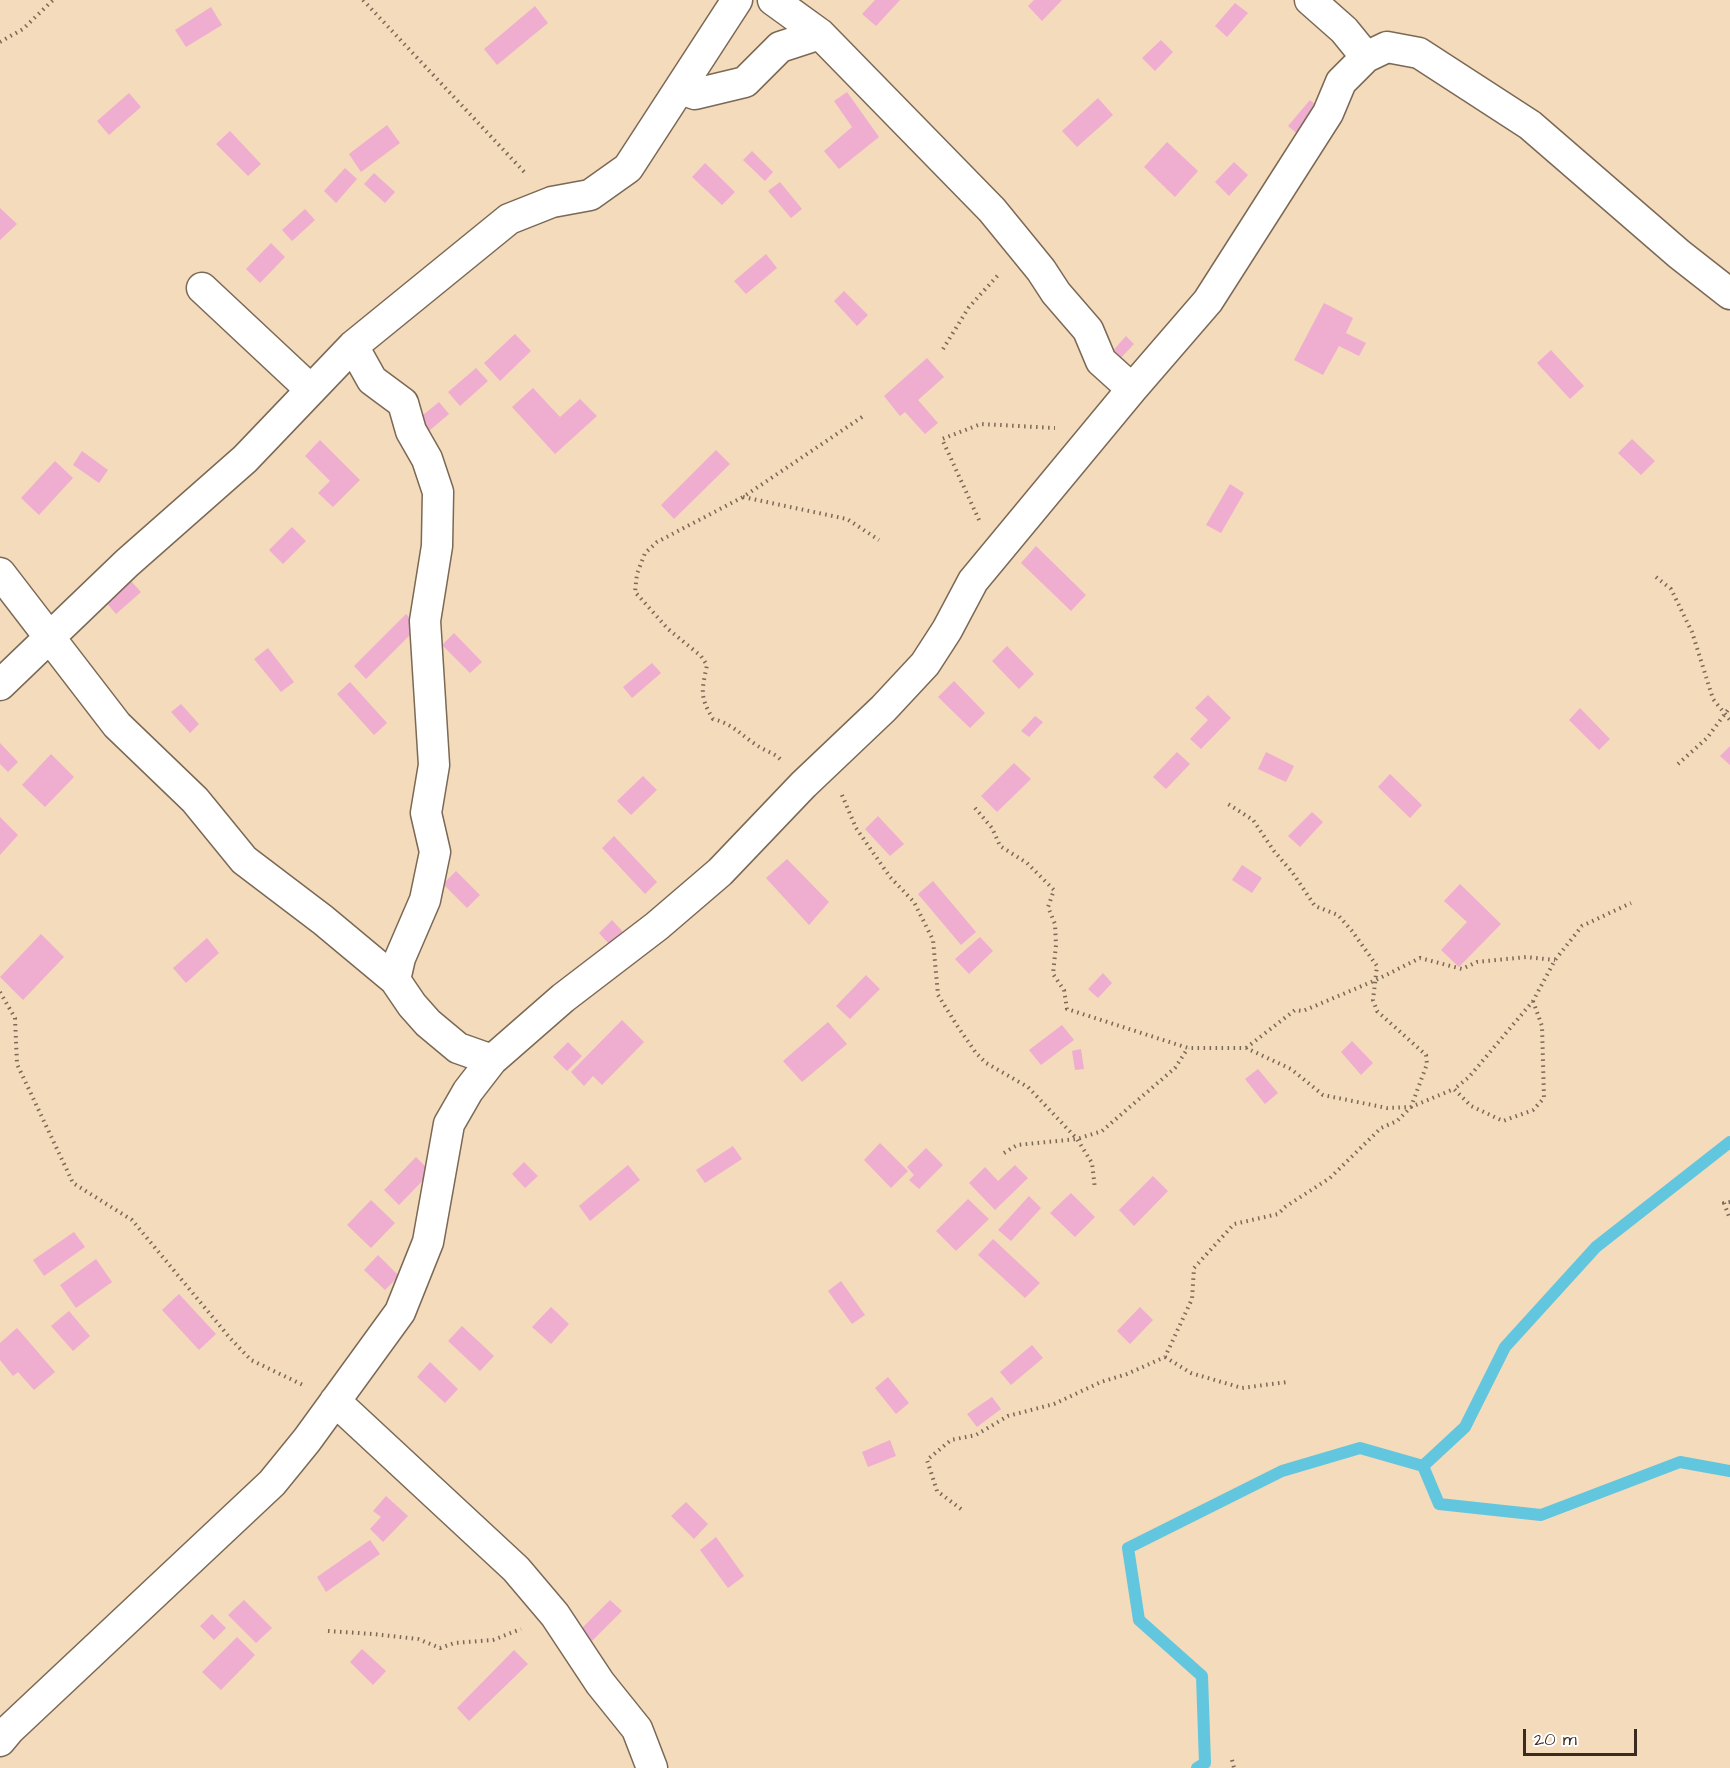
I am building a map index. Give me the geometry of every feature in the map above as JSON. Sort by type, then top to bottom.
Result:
[{"type":"street","points":[[0,684],[127,563],[245,459],[353,346],[508,219],[552,202],[590,195],[628,168],[681,89],[736,0]]},
{"type":"street","points":[[772,0],[820,34],[992,210],[1041,270],[1056,293],[1088,330],[1101,361],[1132,389]]},
{"type":"street","points":[[1310,0],[1344,30],[1366,57]]},
{"type":"street","points":[[681,89],[695,94],[745,82],[780,47],[820,34]]},
{"type":"street","points":[[0,1741],[9,1729],[272,1483],[307,1440],[400,1312],[428,1242],[449,1124],[468,1091],[492,1060],[563,998],[657,926],[720,872],[926,664],[973,581],[1208,301],[1328,112],[1341,82],[1366,57],[1387,47],[1419,53],[1467,83],[1530,125],[1679,254],[1730,294]]},
{"type":"street","points":[[202,288],[311,390]]},
{"type":"street","points":[[353,346],[372,380],[403,403],[411,431],[427,459],[438,492],[437,546],[425,621],[434,765],[426,813],[435,852],[425,900],[400,958],[395,980]]},
{"type":"street","points":[[0,573],[117,725],[195,800],[244,860],[323,920],[395,980],[428,1023],[458,1048],[492,1060]]},
{"type":"street","points":[[335,1401],[516,1569],[555,1615],[600,1683],[637,1729],[652,1768]]},
{"type":"path","points":[[0,42],[23,29],[53,0]]},
{"type":"path","points":[[363,0],[489,132],[552,202]]},
{"type":"path","points":[[943,349],[969,307],[1011,260],[1018,242]]},
{"type":"path","points":[[865,416],[742,497],[657,542],[645,553],[637,574],[635,592],[669,630],[701,656],[707,665],[702,687],[703,702],[713,719],[728,723],[762,748],[843,797],[856,828],[890,877],[914,902],[933,940],[938,995],[970,1044],[986,1063],[1028,1087],[1077,1139],[1092,1163],[1095,1189]]},
{"type":"path","points":[[1001,546],[983,527],[942,439],[981,424],[1026,428],[1100,427]]},
{"type":"path","points":[[742,497],[847,519],[879,540]]},
{"type":"path","points":[[1656,577],[1671,589],[1692,632],[1713,699],[1730,720]]},
{"type":"path","points":[[1678,764],[1707,738],[1730,707]]},
{"type":"path","points":[[961,1509],[937,1491],[927,1460],[951,1440],[976,1435],[1008,1416],[1054,1404],[1101,1382],[1165,1357],[1192,1299],[1194,1268],[1234,1224],[1278,1214],[1330,1178],[1381,1128],[1397,1121],[1411,1107],[1427,1064],[1426,1055],[1377,1011],[1373,1000],[1377,966],[1338,915],[1315,906],[1253,820],[1228,804]]},
{"type":"path","points":[[975,808],[992,828],[1000,846],[1027,863],[1054,890],[1048,907],[1055,924],[1056,945],[1053,974],[1064,990],[1067,1009],[1188,1048],[1246,1048],[1292,1069],[1323,1095],[1387,1108],[1411,1107],[1454,1089],[1469,1077],[1533,1001],[1555,960],[1582,926],[1631,903]]},
{"type":"path","points":[[1246,1048],[1294,1010],[1303,1011],[1376,980],[1420,958],[1462,969],[1477,962],[1516,958],[1555,960]]},
{"type":"path","points":[[0,992],[15,1018],[17,1064],[73,1183],[132,1220],[251,1360],[335,1401]]},
{"type":"path","points":[[1454,1089],[1472,1106],[1503,1121],[1533,1110],[1544,1098],[1542,1026],[1533,1001]]},
{"type":"path","points":[[1004,1153],[1017,1144],[1077,1139],[1102,1131],[1175,1068],[1188,1048]]},
{"type":"path","points":[[1730,1202],[1724,1203],[1730,1219]]},
{"type":"path","points":[[1165,1357],[1191,1373],[1242,1388],[1287,1382]]},
{"type":"path","points":[[328,1631],[418,1639],[440,1648],[454,1643],[493,1640],[555,1615]]},
{"type":"path","points":[[1232,1760],[1234,1768]]},
{"type":"building","points":[[875,0],[900,0],[876,26],[862,14]]},
{"type":"building","points":[[1034,0],[1062,0],[1042,21],[1028,6]]},
{"type":"building","points":[[1235,3],[1248,13],[1227,37],[1215,26]]},
{"type":"building","points":[[535,6],[548,23],[497,65],[484,49]]},
{"type":"building","points":[[211,7],[222,25],[186,47],[175,30]]},
{"type":"building","points":[[1161,40],[1173,52],[1155,71],[1142,58]]},
{"type":"building","points":[[847,92],[879,137],[839,169],[824,151],[852,127],[834,101]]},
{"type":"building","points":[[129,93],[141,107],[109,135],[97,121]]},
{"type":"building","points":[[1098,98],[1113,115],[1077,147],[1062,131]]},
{"type":"building","points":[[1310,100],[1323,111],[1301,137],[1288,126]]},
{"type":"building","points":[[387,125],[400,143],[361,172],[349,154]]},
{"type":"building","points":[[230,131],[261,164],[248,176],[216,144]]},
{"type":"building","points":[[1167,142],[1198,171],[1175,197],[1144,167]]},
{"type":"building","points":[[752,151],[773,172],[765,181],[743,160]]},
{"type":"building","points":[[1234,162],[1248,175],[1229,196],[1215,182]]},
{"type":"building","points":[[705,163],[735,192],[722,205],[692,177]]},
{"type":"building","points":[[345,168],[357,179],[336,203],[324,191]]},
{"type":"building","points":[[374,173],[395,192],[385,203],[364,184]]},
{"type":"building","points":[[780,182],[802,209],[791,218],[768,191]]},
{"type":"building","points":[[0,208],[17,224],[0,240]]},
{"type":"building","points":[[305,209],[315,220],[292,241],[282,230]]},
{"type":"building","points":[[271,243],[285,257],[260,283],[246,269]]},
{"type":"building","points":[[766,254],[777,268],[746,294],[734,281]]},
{"type":"building","points":[[844,291],[868,315],[857,326],[834,301]]},
{"type":"building","points":[[1324,303],[1353,318],[1346,333],[1366,343],[1359,356],[1339,346],[1323,375],[1294,360]]},
{"type":"building","points":[[515,334],[531,351],[500,381],[484,363]]},
{"type":"building","points":[[1126,336],[1134,344],[1117,362],[1109,355]]},
{"type":"building","points":[[1551,350],[1584,386],[1570,399],[1537,363]]},
{"type":"building","points":[[927,358],[944,377],[918,400],[938,423],[925,434],[905,412],[900,416],[884,396]]},
{"type":"building","points":[[476,368],[488,381],[460,406],[448,392]]},
{"type":"building","points":[[533,388],[560,417],[580,399],[597,416],[555,454],[512,407]]},
{"type":"building","points":[[439,402],[449,414],[423,436],[412,424]]},
{"type":"building","points":[[1632,439],[1655,461],[1641,475],[1618,453]]},
{"type":"building","points":[[320,440],[360,480],[333,507],[318,493],[330,481],[305,456]]},
{"type":"building","points":[[716,450],[730,464],[674,519],[661,505]]},
{"type":"building","points":[[82,451],[108,470],[99,483],[73,465]]},
{"type":"building","points":[[55,461],[73,478],[39,515],[21,498]]},
{"type":"building","points":[[1230,484],[1244,493],[1221,533],[1206,525]]},
{"type":"building","points":[[292,527],[306,541],[283,564],[269,550]]},
{"type":"building","points":[[1036,546],[1086,595],[1071,611],[1021,563]]},
{"type":"building","points":[[130,580],[141,592],[116,614],[105,601]]},
{"type":"building","points":[[406,614],[418,627],[366,679],[354,666]]},
{"type":"building","points":[[454,633],[482,662],[470,673],[442,645]]},
{"type":"building","points":[[1007,646],[1034,674],[1019,689],[992,661]]},
{"type":"building","points":[[268,648],[294,682],[281,692],[254,659]]},
{"type":"building","points":[[652,663],[661,673],[632,698],[623,687]]},
{"type":"building","points":[[954,681],[985,713],[970,728],[938,697]]},
{"type":"building","points":[[350,682],[387,723],[374,735],[337,694]]},
{"type":"building","points":[[1208,695],[1231,718],[1201,749],[1190,739],[1208,720],[1195,708]]},
{"type":"building","points":[[181,704],[199,724],[190,733],[171,712]]},
{"type":"building","points":[[1580,708],[1610,739],[1599,750],[1569,720]]},
{"type":"building","points":[[1035,716],[1043,722],[1029,737],[1021,731]]},
{"type":"building","points":[[0,743],[18,762],[8,772],[0,764]]},
{"type":"building","points":[[1730,746],[1730,765],[1720,756]]},
{"type":"building","points":[[1177,752],[1190,764],[1166,789],[1153,777]]},
{"type":"building","points":[[1266,752],[1294,766],[1286,782],[1258,769]]},
{"type":"building","points":[[51,754],[74,777],[45,807],[22,785]]},
{"type":"building","points":[[1014,763],[1031,779],[997,812],[981,796]]},
{"type":"building","points":[[1390,774],[1422,805],[1410,818],[1378,787]]},
{"type":"building","points":[[643,776],[657,790],[631,815],[617,801]]},
{"type":"building","points":[[1312,812],[1323,822],[1300,847],[1288,836]]},
{"type":"building","points":[[878,816],[904,844],[890,856],[865,829]]},
{"type":"building","points":[[0,817],[18,835],[0,855]]},
{"type":"building","points":[[614,836],[657,882],[645,894],[602,848]]},
{"type":"building","points":[[787,859],[829,902],[809,925],[766,878]]},
{"type":"building","points":[[1242,865],[1262,878],[1252,893],[1232,880]]},
{"type":"building","points":[[456,871],[480,895],[467,908],[443,884]]},
{"type":"building","points":[[933,881],[976,932],[961,945],[918,894]]},
{"type":"building","points":[[1460,884],[1501,924],[1459,967],[1441,950],[1467,922],[1444,901]]},
{"type":"building","points":[[612,920],[624,933],[610,945],[599,933]]},
{"type":"building","points":[[41,934],[64,957],[23,1000],[0,977]]},
{"type":"building","points":[[980,937],[993,951],[969,974],[955,959]]},
{"type":"building","points":[[207,938],[219,953],[186,983],[173,968]]},
{"type":"building","points":[[1103,973],[1112,983],[1098,998],[1088,989]]},
{"type":"building","points":[[866,975],[880,989],[850,1019],[836,1006]]},
{"type":"building","points":[[622,1020],[644,1042],[602,1085],[593,1076],[584,1086],[571,1072]]},
{"type":"building","points":[[828,1022],[847,1044],[802,1082],[783,1061]]},
{"type":"building","points":[[1062,1025],[1074,1040],[1041,1065],[1029,1050]]},
{"type":"building","points":[[1352,1041],[1373,1063],[1361,1075],[1341,1052]]},
{"type":"building","points":[[568,1042],[582,1056],[567,1071],[553,1057]]},
{"type":"building","points":[[1081,1049],[1084,1069],[1075,1070],[1072,1051]]},
{"type":"building","points":[[1258,1069],[1278,1093],[1265,1104],[1245,1079]]},
{"type":"building","points":[[880,1143],[908,1171],[891,1188],[864,1160]]},
{"type":"building","points":[[733,1146],[742,1159],[705,1183],[696,1170]]},
{"type":"building","points":[[926,1148],[943,1165],[919,1189],[909,1180],[914,1175],[907,1167]]},
{"type":"building","points":[[416,1157],[431,1172],[399,1205],[384,1190]]},
{"type":"building","points":[[524,1162],[538,1176],[525,1188],[512,1174]]},
{"type":"building","points":[[628,1165],[640,1180],[590,1221],[579,1206]]},
{"type":"building","points":[[1015,1165],[1028,1178],[995,1210],[969,1183],[985,1167],[998,1181]]},
{"type":"building","points":[[1153,1176],[1168,1191],[1134,1226],[1119,1210]]},
{"type":"building","points":[[1071,1193],[1095,1217],[1075,1237],[1050,1213]]},
{"type":"building","points":[[1029,1196],[1041,1208],[1011,1241],[998,1230]]},
{"type":"building","points":[[968,1199],[989,1219],[956,1251],[936,1231]]},
{"type":"building","points":[[371,1200],[395,1223],[371,1248],[347,1225]]},
{"type":"building","points":[[74,1232],[85,1247],[44,1276],[33,1260]]},
{"type":"building","points":[[993,1239],[1040,1283],[1025,1298],[978,1255]]},
{"type":"building","points":[[378,1255],[399,1276],[385,1290],[364,1270]]},
{"type":"building","points":[[96,1259],[112,1282],[76,1308],[60,1285]]},
{"type":"building","points":[[841,1281],[865,1315],[852,1324],[828,1291]]},
{"type":"building","points":[[179,1294],[216,1334],[199,1350],[162,1310]]},
{"type":"building","points":[[551,1307],[569,1324],[551,1344],[532,1327]]},
{"type":"building","points":[[1140,1307],[1153,1320],[1130,1344],[1117,1331]]},
{"type":"building","points":[[69,1311],[90,1336],[73,1351],[51,1326]]},
{"type":"building","points":[[462,1326],[494,1356],[480,1371],[448,1341]]},
{"type":"building","points":[[17,1328],[55,1372],[34,1390],[18,1372],[13,1376],[0,1360],[0,1343]]},
{"type":"building","points":[[1032,1345],[1043,1358],[1011,1385],[1000,1372]]},
{"type":"building","points":[[430,1362],[458,1389],[445,1403],[417,1377]]},
{"type":"building","points":[[888,1377],[909,1403],[896,1414],[875,1388]]},
{"type":"building","points":[[992,1397],[1001,1409],[977,1427],[967,1414]]},
{"type":"building","points":[[890,1440],[896,1456],[868,1467],[862,1452]]},
{"type":"building","points":[[386,1496],[408,1516],[383,1542],[370,1529],[381,1517],[373,1511]]},
{"type":"building","points":[[686,1502],[708,1524],[694,1539],[671,1516]]},
{"type":"building","points":[[716,1537],[744,1576],[728,1588],[700,1550]]},
{"type":"building","points":[[370,1540],[380,1554],[326,1592],[317,1577]]},
{"type":"building","points":[[244,1600],[272,1628],[256,1643],[228,1615]]},
{"type":"building","points":[[610,1600],[622,1611],[592,1641],[580,1630]]},
{"type":"building","points":[[212,1614],[226,1628],[214,1640],[200,1626]]},
{"type":"building","points":[[237,1637],[255,1655],[221,1690],[202,1672]]},
{"type":"building","points":[[362,1649],[386,1671],[373,1685],[350,1662]]},
{"type":"building","points":[[514,1650],[528,1664],[469,1721],[457,1708]]},
{"type":"waterway","points":[[1197,1768],[1205,1763],[1202,1676],[1139,1620],[1128,1548],[1282,1471],[1360,1448],[1423,1466],[1465,1427],[1505,1347],[1596,1247],[1730,1142]]},
{"type":"waterway","points":[[1423,1466],[1439,1504],[1541,1515],[1680,1462],[1730,1471]]}]
